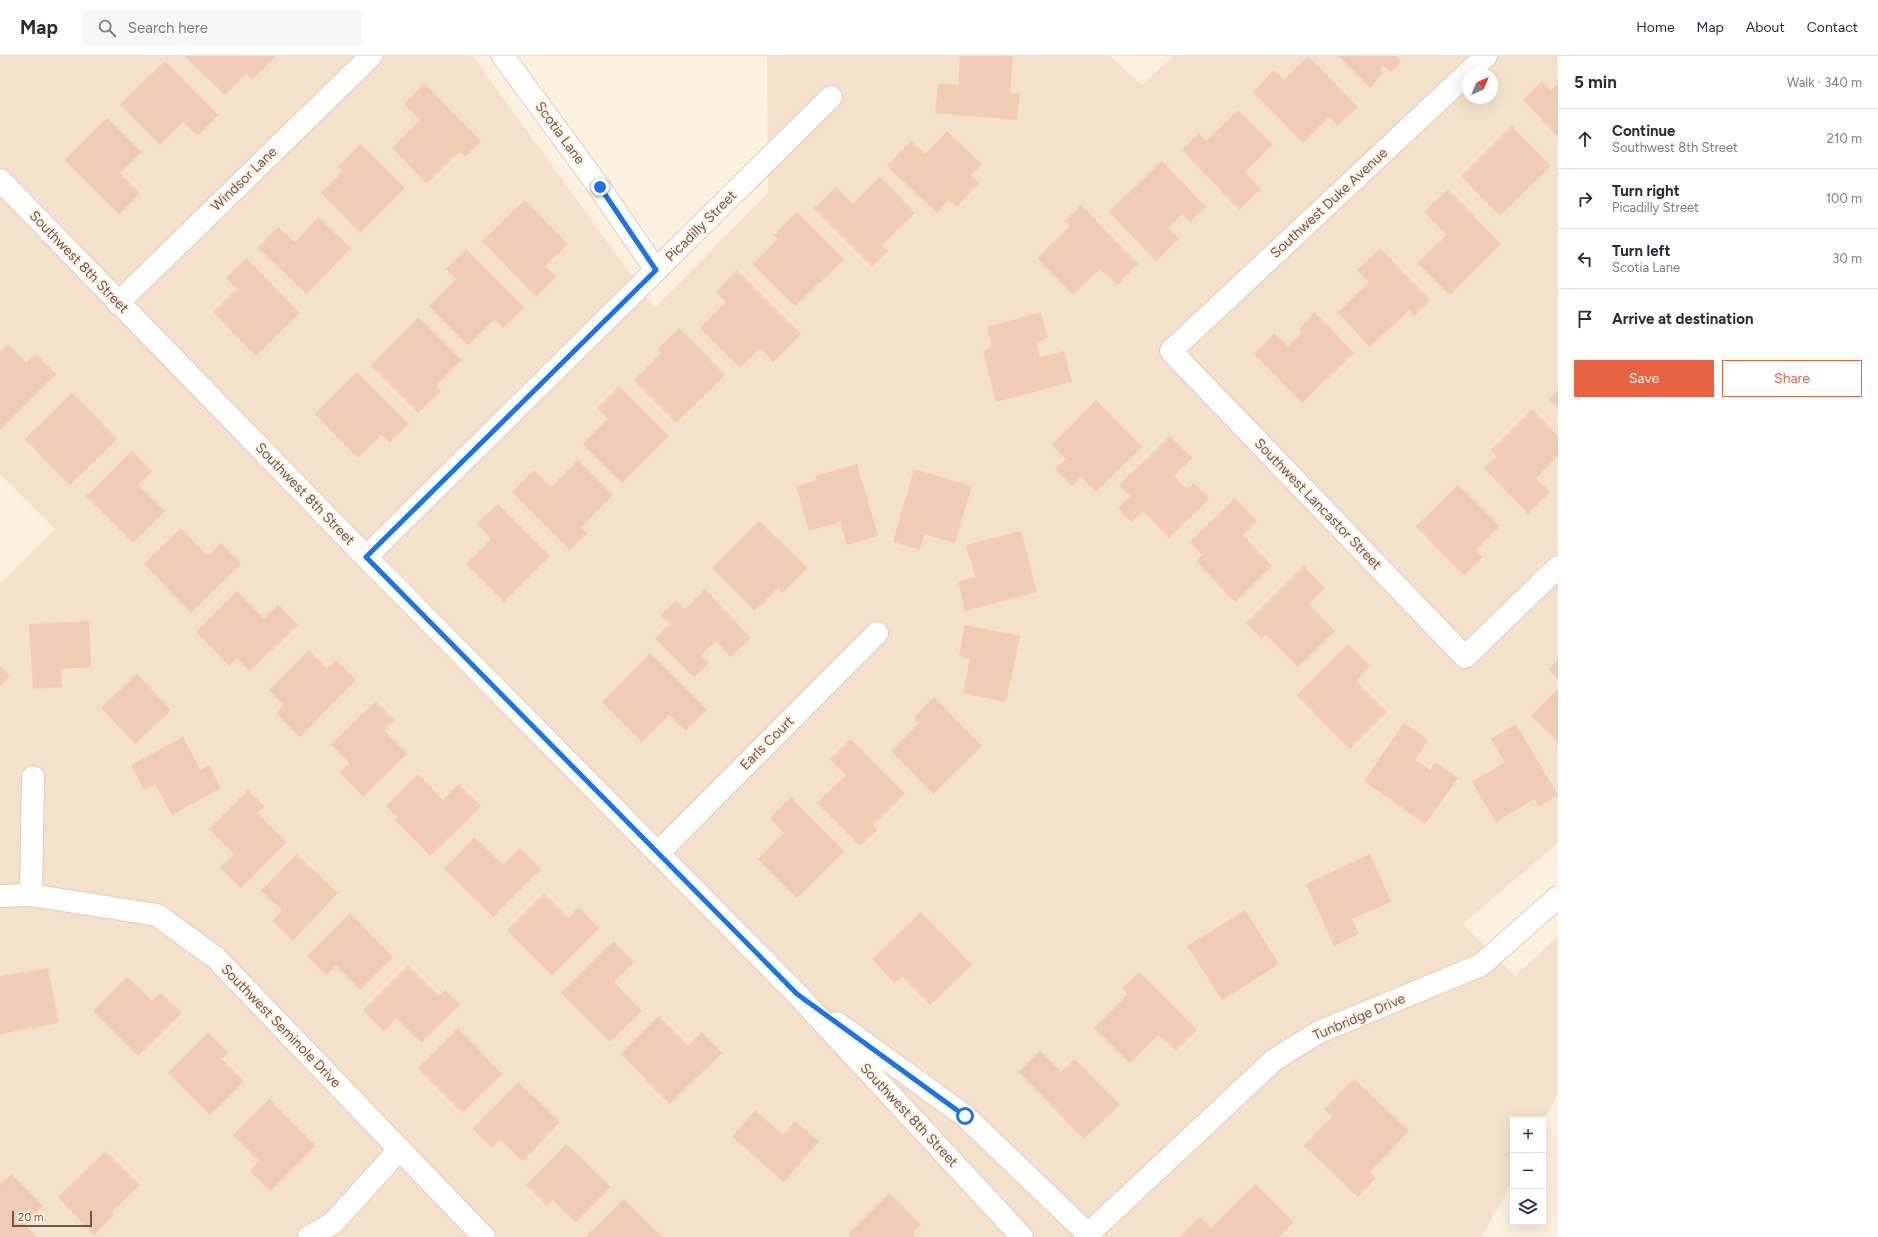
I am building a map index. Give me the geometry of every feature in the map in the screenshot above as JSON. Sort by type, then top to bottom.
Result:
[{"type":"street","name":"Windsor Lane","points":[[118,302],[371,56]]},
{"type":"street","name":"Scotia Lane","points":[[503,56],[600,187],[656,270]]},
{"type":"street","name":"Southwest Duke Avenue","points":[[1171,351],[1486,56]]},
{"type":"street","name":"Picadilly Street","points":[[366,557],[831,97]]},
{"type":"street","name":"Southwest 8th Street","points":[[0,180],[366,557],[797,994],[1022,1237]]},
{"type":"street","name":"Southwest Lancastor Street","points":[[1171,351],[1465,657],[1558,567]]},
{"type":"street","name":"Earls Court","points":[[658,853],[877,633]]},
{"type":"street","points":[[32,895],[33,777]]},
{"type":"street","name":"Southwest Seminole Drive","points":[[0,896],[32,895],[157,915],[216,958],[484,1237]]},
{"type":"street","name":"Tunbridge Drive","points":[[1088,1236],[1274,1060],[1319,1032],[1481,966],[1558,897]]},
{"type":"street","name":"Southwest 8th Street","points":[[797,994],[965,1116],[1088,1236]]},
{"type":"street","points":[[309,1237],[333,1223],[399,1150]]},
{"type":"shaded area","points":[[0,56],[473,56],[655,308],[768,193],[767,56],[1110,56],[1142,85],[1173,56],[1558,56],[1558,843],[1463,924],[1515,976],[1558,936],[1558,1094],[1546,1117],[1510,1117],[1510,1185],[1482,1237],[0,1237],[0,584],[55,529],[0,474]]},
{"type":"building","points":[[185,56],[276,56],[252,80],[246,74],[225,95]]},
{"type":"building","points":[[960,56],[1013,56],[1010,93],[1020,94],[1017,120],[935,113],[938,84],[958,85]]},
{"type":"building","points":[[1308,56],[1358,107],[1338,126],[1329,117],[1303,143],[1253,92],[1274,70],[1284,80]]},
{"type":"building","points":[[1339,56],[1396,56],[1401,61],[1391,72],[1383,66],[1380,69],[1383,73],[1370,88]]},
{"type":"building","points":[[165,61],[218,115],[197,136],[183,122],[160,145],[120,105]]},
{"type":"building","points":[[1542,81],[1551,90],[1558,83],[1558,137],[1523,100]]},
{"type":"building","points":[[424,83],[481,141],[465,157],[460,151],[427,184],[392,148],[420,120],[404,104]]},
{"type":"building","points":[[1238,110],[1273,145],[1245,172],[1261,189],[1239,210],[1182,150],[1199,133],[1206,141]]},
{"type":"building","points":[[107,118],[141,152],[120,173],[140,193],[119,214],[65,160]]},
{"type":"building","points":[[1512,126],[1551,166],[1500,216],[1461,176]]},
{"type":"building","points":[[947,131],[982,164],[971,175],[979,183],[957,207],[948,200],[937,213],[887,166],[911,141],[925,154]]},
{"type":"building","points":[[361,144],[405,188],[360,233],[321,193],[343,171],[338,167]]},
{"type":"building","points":[[1162,161],[1206,207],[1190,222],[1182,214],[1168,228],[1179,239],[1156,261],[1109,212]]},
{"type":"building","points":[[880,177],[915,213],[882,245],[888,251],[872,267],[814,208],[836,187],[853,204]]},
{"type":"building","points":[[1448,189],[1501,244],[1450,295],[1418,263],[1447,235],[1424,212]]},
{"type":"building","points":[[525,200],[568,244],[545,266],[556,277],[536,297],[482,241]]},
{"type":"building","points":[[1081,205],[1138,264],[1117,285],[1100,269],[1073,295],[1037,258],[1070,226],[1065,221]]},
{"type":"building","points":[[797,212],[844,259],[795,306],[753,264],[778,239],[774,235]]},
{"type":"building","points":[[318,217],[351,248],[307,294],[258,248],[278,227],[295,242]]},
{"type":"building","points":[[1380,248],[1430,300],[1415,316],[1409,310],[1370,347],[1338,313],[1369,282],[1357,270]]},
{"type":"building","points":[[466,249],[524,307],[503,328],[494,319],[468,345],[429,306],[456,279],[446,269]]},
{"type":"building","points":[[246,258],[300,313],[256,356],[213,312],[237,289],[226,278]]},
{"type":"building","points":[[737,270],[801,334],[773,362],[760,348],[740,368],[700,328],[726,302],[716,292]]},
{"type":"building","points":[[1041,312],[1048,338],[1036,342],[1040,357],[1064,351],[1072,382],[996,402],[983,350],[992,347],[987,327]]},
{"type":"building","points":[[1315,312],[1354,353],[1302,403],[1254,354],[1275,333],[1288,346],[1302,332],[1299,329]]},
{"type":"building","points":[[419,317],[461,360],[436,386],[441,391],[418,413],[371,365]]},
{"type":"building","points":[[679,328],[725,375],[676,423],[634,380],[661,353],[658,348]]},
{"type":"building","points":[[8,344],[27,363],[36,354],[56,374],[0,430],[0,351]]},
{"type":"building","points":[[357,372],[409,424],[389,443],[381,435],[358,458],[315,414]]},
{"type":"building","points":[[619,386],[669,436],[622,483],[583,444],[608,419],[597,408]]},
{"type":"building","points":[[1558,390],[1558,409],[1549,399]]},
{"type":"building","points":[[72,393],[117,439],[70,485],[25,439]]},
{"type":"building","points":[[1096,400],[1142,447],[1096,492],[1081,477],[1072,486],[1055,469],[1066,459],[1052,445]]},
{"type":"building","points":[[1532,409],[1558,436],[1558,456],[1536,478],[1550,492],[1528,514],[1484,468],[1497,456],[1491,450]]},
{"type":"building","points":[[1170,436],[1192,458],[1174,476],[1187,489],[1194,483],[1209,499],[1169,538],[1143,511],[1131,522],[1118,508],[1130,496],[1119,485]]},
{"type":"building","points":[[132,451],[152,471],[138,485],[165,511],[133,543],[86,496]]},
{"type":"building","points":[[578,460],[613,495],[581,528],[587,533],[570,550],[512,492],[534,470],[551,487]]},
{"type":"building","points":[[857,464],[878,536],[847,545],[840,522],[809,531],[796,486],[817,480],[815,476]]},
{"type":"building","points":[[914,469],[972,486],[955,543],[924,534],[920,550],[893,542]]},
{"type":"building","points":[[1458,485],[1500,526],[1476,550],[1483,557],[1464,575],[1416,526]]},
{"type":"building","points":[[1235,498],[1257,521],[1243,535],[1272,566],[1235,602],[1196,561],[1202,555],[1190,542]]},
{"type":"building","points":[[498,504],[550,556],[504,602],[466,564],[491,539],[477,524]]},
{"type":"building","points":[[759,521],[807,568],[782,593],[778,588],[755,611],[712,568]]},
{"type":"building","points":[[181,528],[208,556],[221,543],[241,564],[191,613],[144,564]]},
{"type":"building","points":[[1021,531],[1037,592],[965,611],[958,582],[975,577],[966,545]]},
{"type":"building","points":[[1304,566],[1325,588],[1309,604],[1335,631],[1298,667],[1266,635],[1261,639],[1246,623]]},
{"type":"building","points":[[705,589],[751,638],[731,657],[716,641],[701,655],[709,663],[694,677],[655,638],[670,624],[661,615],[676,600],[685,609]]},
{"type":"building","points":[[237,591],[264,619],[278,604],[298,625],[250,671],[237,658],[229,666],[196,632]]},
{"type":"building","points":[[89,621],[91,667],[61,669],[62,687],[33,689],[29,624]]},
{"type":"building","points":[[965,625],[1020,636],[1006,702],[963,693],[970,659],[959,656]]},
{"type":"building","points":[[1348,644],[1370,666],[1356,681],[1387,712],[1350,749],[1297,695]]},
{"type":"building","points":[[309,650],[327,669],[336,660],[356,680],[300,737],[276,713],[284,705],[269,690]]},
{"type":"building","points":[[650,653],[707,710],[685,731],[669,715],[642,742],[602,702]]},
{"type":"building","points":[[1558,660],[1558,679],[1548,669]]},
{"type":"building","points":[[0,666],[10,676],[0,686]]},
{"type":"building","points":[[137,674],[171,710],[135,744],[101,708]]},
{"type":"building","points":[[1558,688],[1558,742],[1531,716]]},
{"type":"building","points":[[934,697],[982,746],[933,794],[891,751],[919,723],[914,718]]},
{"type":"building","points":[[376,701],[394,720],[384,730],[407,754],[363,797],[340,773],[349,763],[331,744]]},
{"type":"building","points":[[1404,723],[1428,740],[1415,760],[1430,770],[1435,762],[1458,778],[1425,824],[1364,781]]},
{"type":"building","points":[[1516,724],[1558,795],[1539,807],[1534,799],[1496,822],[1472,782],[1505,762],[1491,739]]},
{"type":"building","points":[[183,737],[200,770],[209,765],[221,788],[172,815],[155,784],[144,790],[131,765]]},
{"type":"building","points":[[851,739],[905,794],[873,825],[877,830],[860,846],[817,803],[846,775],[830,759]]},
{"type":"building","points":[[418,774],[443,800],[459,784],[481,806],[430,856],[395,820],[398,818],[386,806]]},
{"type":"building","points":[[248,790],[264,806],[257,813],[287,842],[241,888],[220,867],[234,854],[209,829]]},
{"type":"building","points":[[791,797],[844,851],[797,898],[758,859],[784,833],[770,818]]},
{"type":"building","points":[[475,837],[503,865],[520,848],[541,869],[493,917],[444,869]]},
{"type":"building","points":[[296,854],[338,893],[293,941],[272,921],[282,910],[261,891]]},
{"type":"building","points":[[1370,854],[1391,902],[1352,919],[1359,934],[1334,946],[1306,884]]},
{"type":"building","points":[[544,893],[568,918],[579,907],[599,928],[552,975],[507,930]]},
{"type":"building","points":[[1245,910],[1279,964],[1222,1000],[1187,946]]},
{"type":"building","points":[[921,912],[972,965],[930,1005],[902,976],[894,983],[872,959]]},
{"type":"building","points":[[350,913],[393,957],[360,990],[336,965],[326,975],[307,956]]},
{"type":"building","points":[[613,941],[634,962],[614,982],[642,1011],[610,1042],[561,993]]},
{"type":"building","points":[[408,965],[439,996],[445,990],[460,1005],[421,1043],[396,1018],[384,1031],[363,1010]]},
{"type":"building","points":[[48,968],[59,1023],[0,1034],[0,976]]},
{"type":"building","points":[[1139,972],[1197,1030],[1176,1051],[1159,1035],[1130,1063],[1094,1028],[1128,994],[1122,988]]},
{"type":"building","points":[[127,977],[152,1001],[161,993],[182,1013],[138,1056],[93,1011]]},
{"type":"building","points":[[659,1016],[688,1045],[701,1032],[722,1053],[669,1104],[621,1054]]},
{"type":"building","points":[[458,1028],[502,1074],[462,1113],[418,1068]]},
{"type":"building","points":[[208,1033],[228,1053],[222,1059],[244,1081],[210,1115],[168,1073]]},
{"type":"building","points":[[1040,1051],[1061,1072],[1075,1059],[1120,1105],[1084,1139],[1019,1072]]},
{"type":"building","points":[[1354,1079],[1409,1131],[1370,1172],[1376,1178],[1358,1197],[1304,1146],[1332,1117],[1324,1110]]},
{"type":"building","points":[[518,1082],[560,1122],[523,1161],[500,1140],[492,1148],[473,1129]]},
{"type":"building","points":[[269,1099],[316,1146],[270,1191],[250,1171],[259,1161],[233,1135]]},
{"type":"building","points":[[755,1110],[783,1135],[795,1121],[819,1141],[784,1182],[732,1137]]},
{"type":"building","points":[[566,1144],[611,1187],[576,1222],[553,1200],[547,1206],[526,1185]]},
{"type":"building","points":[[106,1151],[140,1185],[112,1212],[114,1215],[94,1235],[58,1197]]},
{"type":"building","points":[[11,1174],[43,1206],[25,1224],[36,1237],[0,1237],[0,1186]]},
{"type":"building","points":[[1255,1184],[1293,1222],[1279,1237],[1181,1237],[1200,1217],[1211,1228]]},
{"type":"building","points":[[890,1193],[921,1225],[913,1233],[916,1237],[851,1237],[848,1234]]},
{"type":"building","points":[[624,1199],[662,1237],[585,1237]]},
{"type":"route","points":[[600,187],[656,270],[366,557],[797,994],[965,1116]]}]
